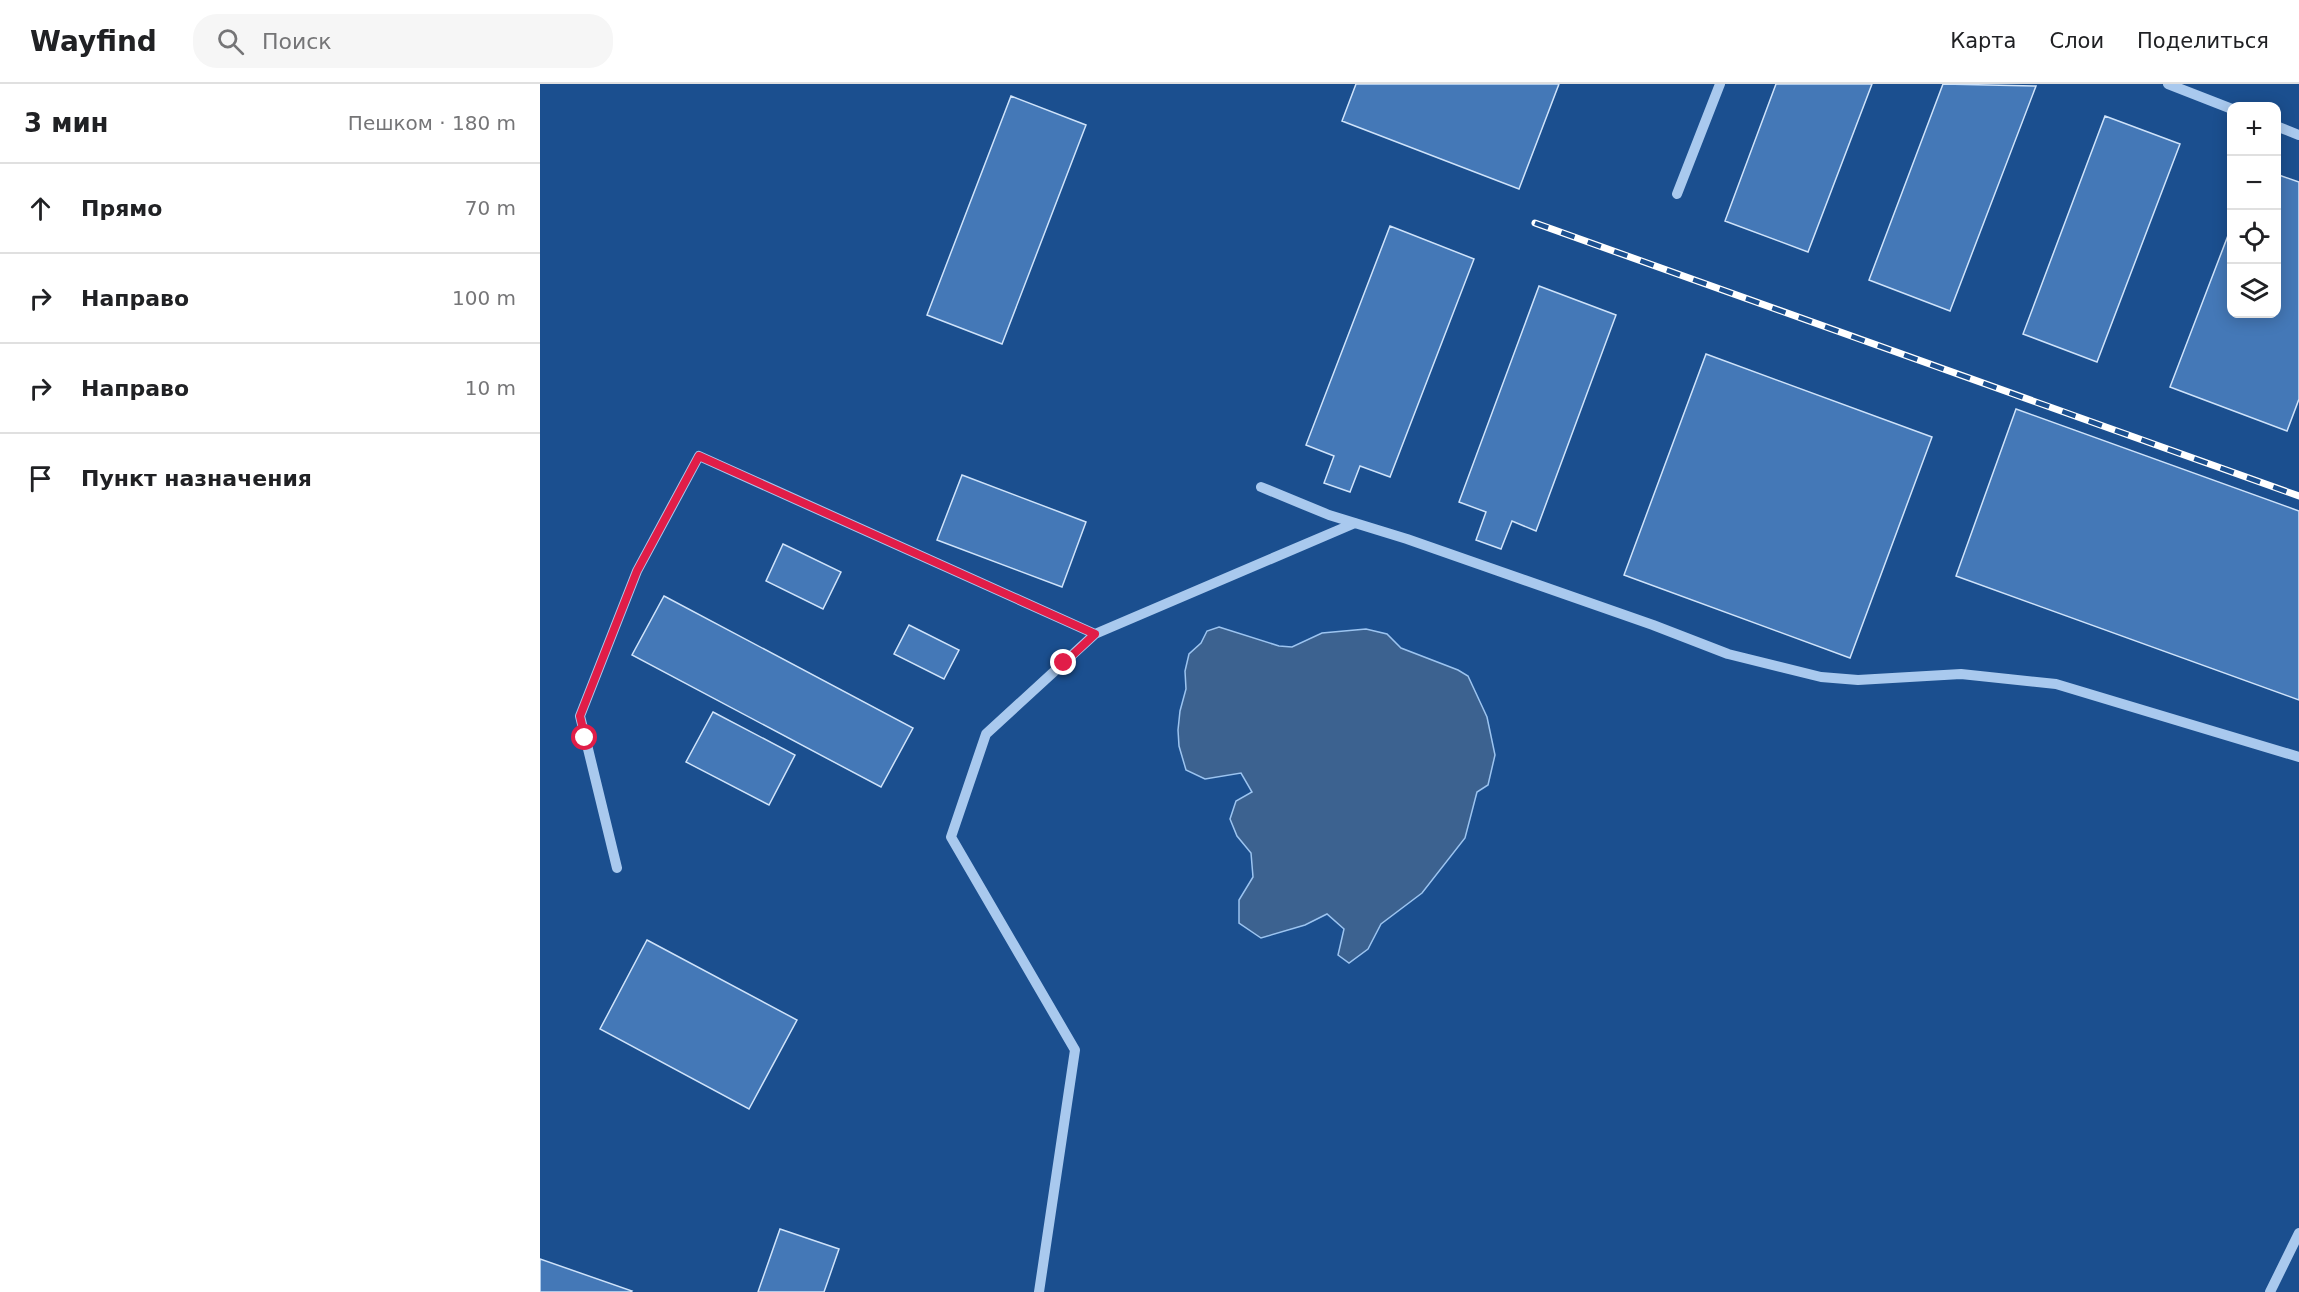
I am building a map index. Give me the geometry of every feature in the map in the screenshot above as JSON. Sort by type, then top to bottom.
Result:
[{"type":"street","points":[[1677,194],[1720,84]]},
{"type":"street","points":[[2168,84],[2227,107]]},
{"type":"street","points":[[2281,128],[2299,135]]},
{"type":"street","points":[[617,868],[580,716],[637,571],[699,456],[1095,634]]},
{"type":"street","points":[[1261,487],[1355,523],[1653,625],[1728,654],[1821,677],[1858,680],[1961,674],[2056,684],[2299,757]]},
{"type":"street","points":[[1039,1292],[1075,1050],[951,837],[986,734],[1095,634],[1355,523]]},
{"type":"street","points":[[2270,1292],[2299,1233]]},
{"type":"water","points":[[1219,627],[1279,646],[1292,647],[1322,633],[1366,629],[1387,634],[1401,648],[1468,676],[1487,717],[1495,755],[1488,785],[1477,792],[1465,838],[1422,893],[1381,924],[1368,949],[1349,963],[1338,955],[1344,929],[1327,914],[1305,925],[1261,938],[1239,923],[1239,900],[1253,877],[1251,853],[1237,836],[1230,819],[1236,801],[1252,792],[1241,773],[1205,779],[1186,770],[1179,746],[1180,711],[1186,689],[1185,671],[1189,654],[1201,643],[1207,631]]},
{"type":"building","points":[[1356,84],[1559,84],[1519,189],[1342,121]]},
{"type":"building","points":[[1776,84],[1872,84],[1808,252],[1725,221]]},
{"type":"building","points":[[1943,84],[2036,86],[1950,311],[1869,280]]},
{"type":"building","points":[[1011,96],[1086,125],[1002,344],[927,315]]},
{"type":"building","points":[[2105,116],[2180,144],[2097,362],[2023,334]]},
{"type":"building","points":[[2281,176],[2299,182],[2299,399],[2287,431],[2170,387],[2227,238],[2227,318],[2281,318]]},
{"type":"building","points":[[1390,226],[1474,259],[1390,477],[1360,466],[1350,492],[1324,483],[1334,456],[1306,445]]},
{"type":"building","points":[[1539,286],[1616,315],[1536,531],[1512,521],[1501,549],[1476,540],[1486,512],[1459,502]]},
{"type":"building","points":[[1706,354],[1932,437],[1850,658],[1624,575]]},
{"type":"building","points":[[2016,409],[2299,511],[2299,700],[1956,576]]},
{"type":"building","points":[[962,475],[1086,522],[1062,587],[937,540]]},
{"type":"building","points":[[783,544],[841,572],[823,609],[766,581]]},
{"type":"building","points":[[664,596],[913,728],[881,787],[632,655]]},
{"type":"building","points":[[909,625],[959,650],[944,679],[894,654]]},
{"type":"building","points":[[713,712],[795,755],[769,805],[686,762]]},
{"type":"building","points":[[647,940],[797,1020],[749,1109],[600,1029]]},
{"type":"building","points":[[780,1229],[839,1249],[824,1292],[758,1292]]},
{"type":"building","points":[[540,1259],[632,1291],[540,1292]]},
{"type":"railway","points":[[1535,223],[2299,496]]},
{"type":"route","points":[[585,738],[580,716],[637,571],[699,456],[1095,634],[1064,663]]}]
